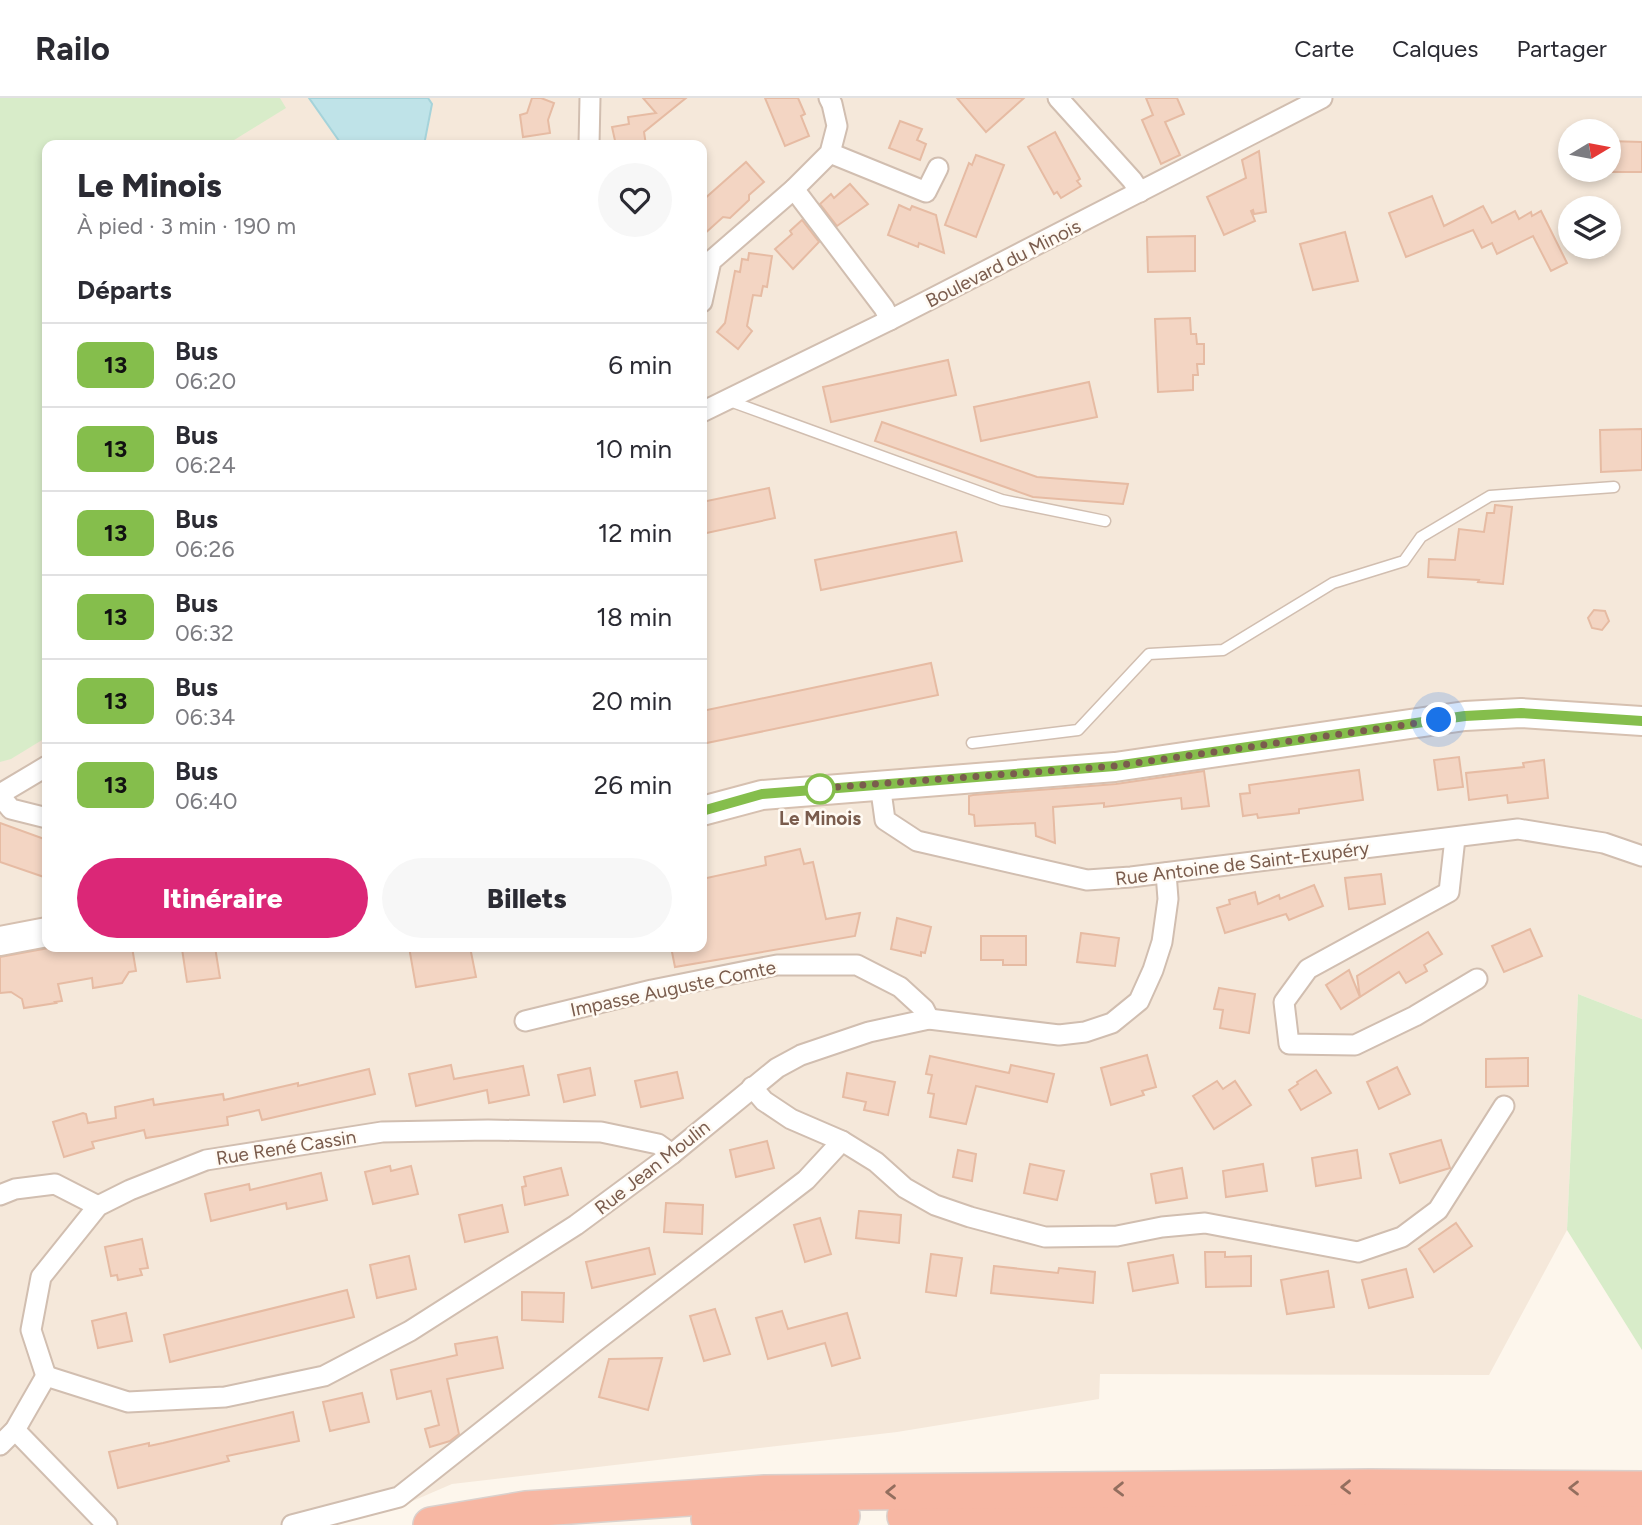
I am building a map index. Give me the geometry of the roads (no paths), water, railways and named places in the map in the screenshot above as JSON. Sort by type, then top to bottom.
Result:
[{"type":"highway","points":[[431,1525],[526,1509],[765,1493],[1370,1487],[1642,1489]]},
{"type":"highway","points":[[632,1525],[697,1520],[865,1516],[1642,1516]]},
{"type":"main road","points":[[707,810],[762,794],[1115,766],[1465,716],[1521,713],[1642,722]]},
{"type":"main road","points":[[0,941],[42,933]]},
{"type":"street","points":[[589,140],[590,98]]},
{"type":"street","points":[[707,279],[711,261],[830,153],[836,126],[829,98]]},
{"type":"street","points":[[1058,98],[1140,192]]},
{"type":"street","name":"Boulevard du Minois","points":[[707,410],[890,320],[1322,98]]},
{"type":"street","points":[[830,153],[926,192],[938,168]]},
{"type":"street","points":[[794,188],[884,308],[890,320]]},
{"type":"street","points":[[42,769],[0,795],[11,809],[42,817]]},
{"type":"street","name":"Rue Antoine de Saint-Exupéry","points":[[880,784],[885,820],[917,841],[1087,880],[1166,873],[1518,829],[1604,843],[1642,856]]},
{"type":"street","points":[[1455,838],[1449,892],[1308,969],[1284,1002],[1290,1044],[1355,1045],[1415,1016],[1477,979]]},
{"type":"street","name":"Rue Jean Moulin","points":[[46,1376],[128,1402],[225,1396],[324,1376],[410,1331],[576,1225],[672,1154],[777,1068],[801,1055],[869,1032],[929,1019],[1059,1035],[1085,1032],[1112,1023],[1139,1001],[1153,970],[1162,942],[1168,900],[1166,873]]},
{"type":"street","name":"Impasse Auguste Comte","points":[[524,1021],[652,990],[777,965],[857,965],[900,986],[924,1009],[929,1019]]},
{"type":"street","points":[[752,1087],[764,1101],[791,1119],[842,1141],[876,1162],[905,1188],[935,1205],[970,1217],[1045,1237],[1117,1237],[1162,1227],[1205,1223],[1358,1252],[1402,1237],[1438,1210],[1504,1106]]},
{"type":"street","name":"Rue René Cassin","points":[[46,1376],[31,1330],[41,1277],[98,1206],[130,1190],[206,1160],[382,1132],[488,1130],[601,1132],[658,1143],[672,1154]]},
{"type":"street","points":[[292,1525],[399,1497],[806,1180],[842,1141]]},
{"type":"street","points":[[0,1195],[16,1189],[55,1184],[98,1206]]},
{"type":"street","points":[[0,1445],[15,1430],[46,1376]]},
{"type":"street","points":[[15,1430],[107,1525]]},
{"type":"lane","points":[[727,400],[1002,500],[1105,521]]},
{"type":"lane","points":[[972,743],[1078,730],[1149,654],[1223,650],[1333,583],[1404,561],[1421,537],[1490,496],[1614,487]]},
{"type":"water","points":[[309,98],[428,98],[432,104],[425,140],[338,140]]},
{"type":"place","name":"Le Minois","points":[[820,789]]}]
